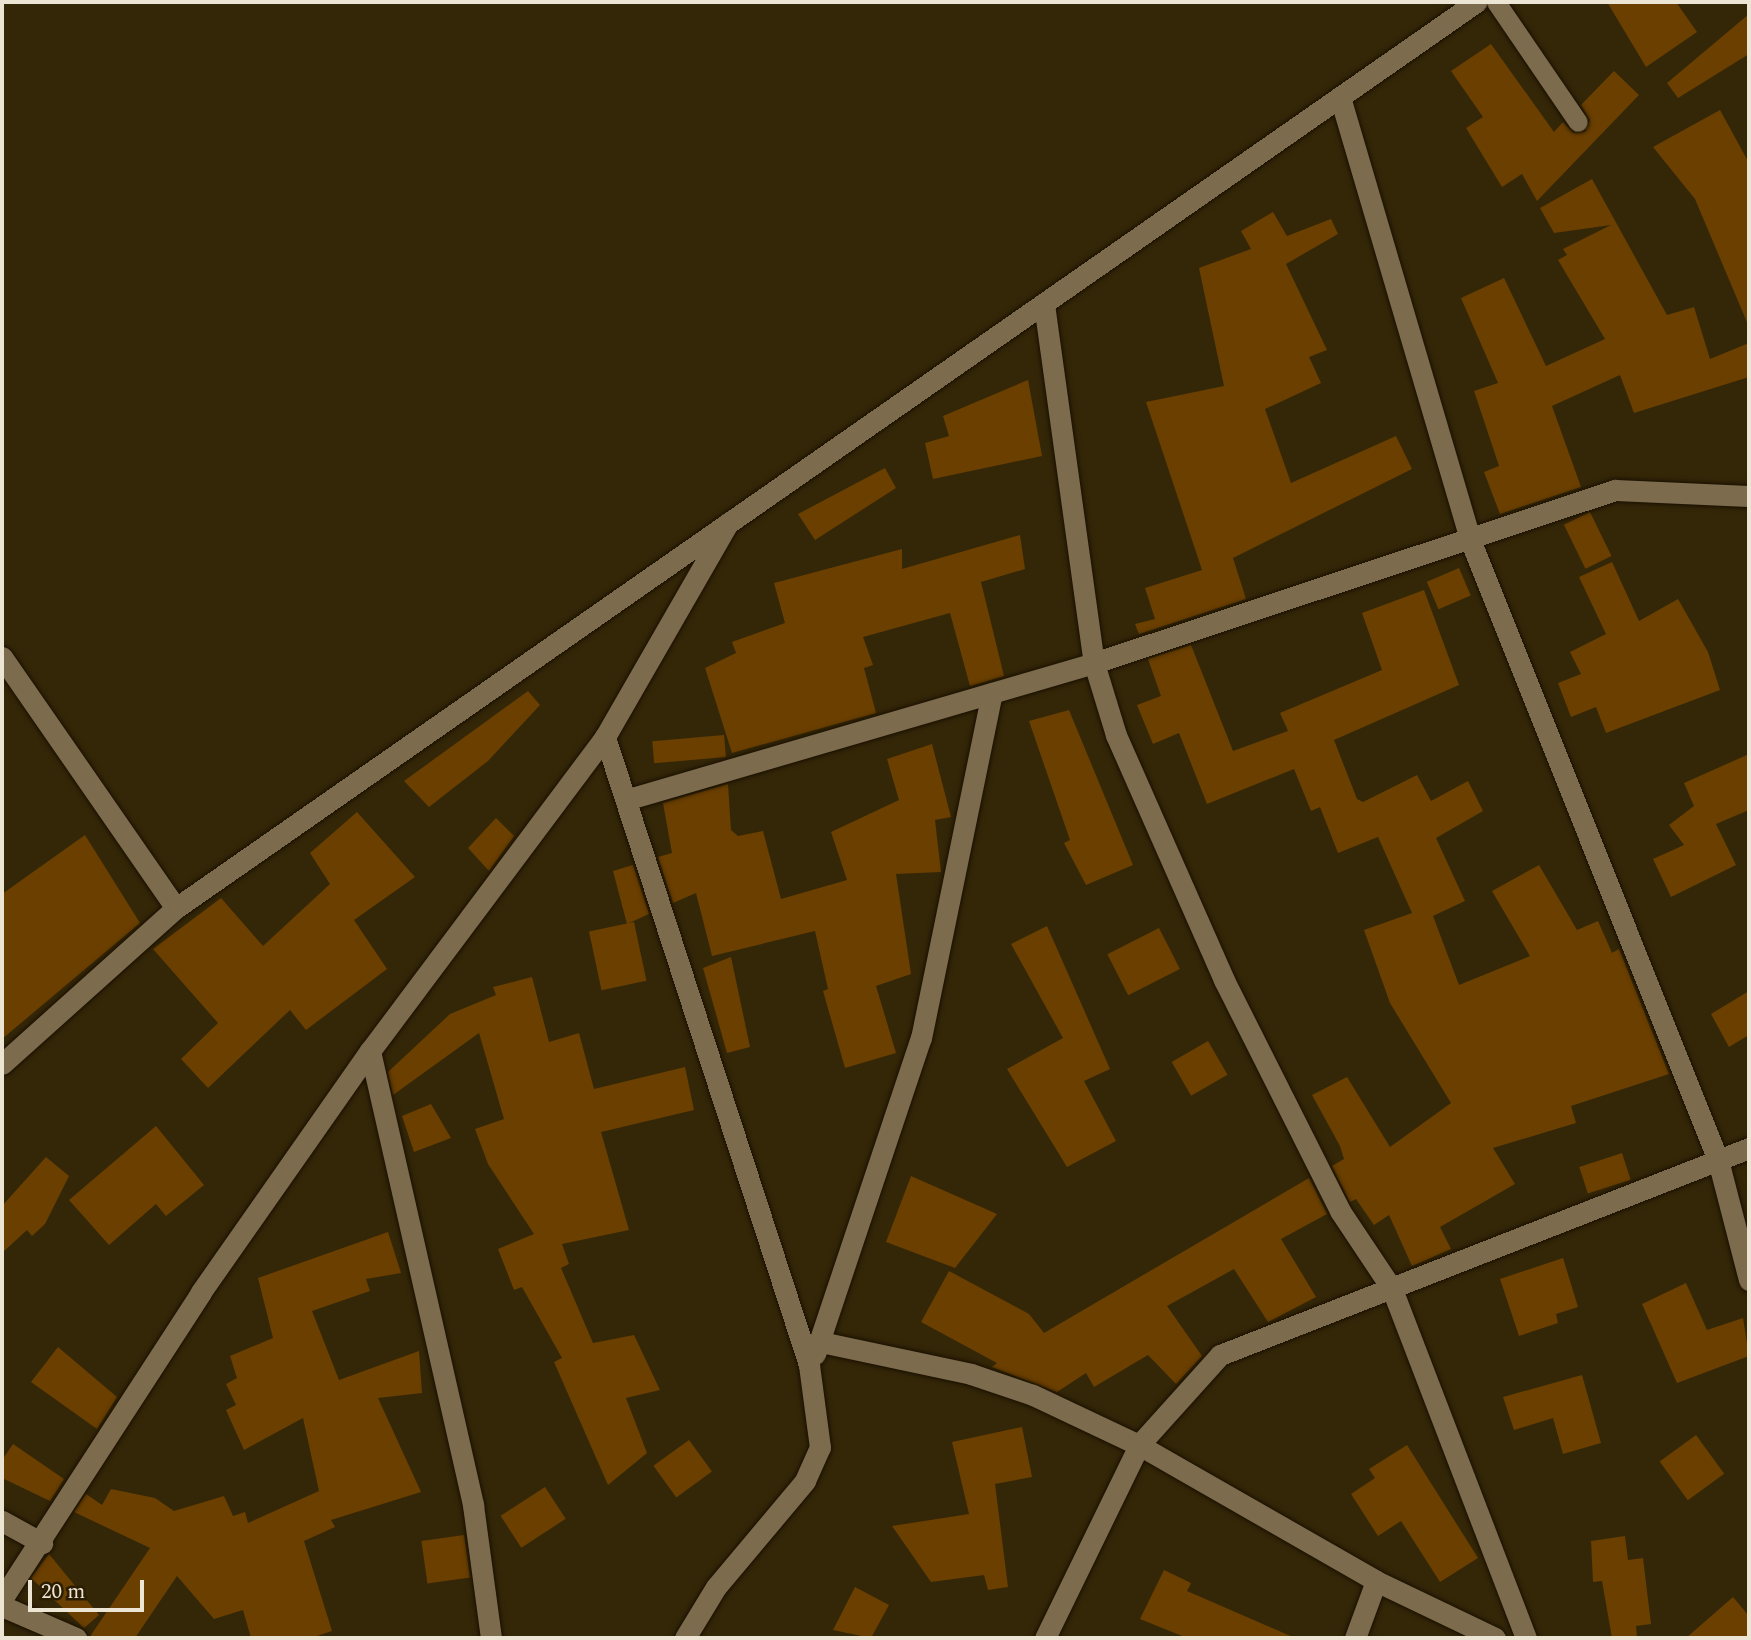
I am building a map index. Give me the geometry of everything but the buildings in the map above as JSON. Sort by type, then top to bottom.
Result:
[{"type":"street","points":[[2,1064],[176,908],[1476,2]]},
{"type":"street","points":[[1340,97],[1471,542],[1718,1160],[1749,1280]]},
{"type":"street","points":[[1044,304],[1094,663],[1116,735],[1224,980],[1340,1211],[1392,1289],[1526,1638]]},
{"type":"street","points":[[629,799],[1094,663],[1471,542],[1615,490],[1748,500]]},
{"type":"street","points":[[2,1599],[43,1543],[201,1292],[370,1051],[605,737],[731,519]]},
{"type":"street","points":[[2,657],[176,908]]},
{"type":"street","points":[[809,1365],[821,1342],[921,1038],[992,693]]},
{"type":"street","points":[[605,737],[629,799],[809,1365],[820,1447],[816,1464],[716,1587],[685,1638]]},
{"type":"street","points":[[370,1051],[473,1505],[491,1638]]},
{"type":"street","points":[[1045,1638],[1139,1445],[1220,1355],[1749,1148]]},
{"type":"street","points":[[821,1342],[971,1374],[1139,1445],[1377,1581],[1495,1638]]},
{"type":"street","points":[[2,1521],[43,1543]]},
{"type":"street","points":[[1355,1638],[1377,1581]]},
{"type":"street","points":[[2,1606],[76,1638]]},
{"type":"lane","points":[[1496,2],[1578,122]]}]
